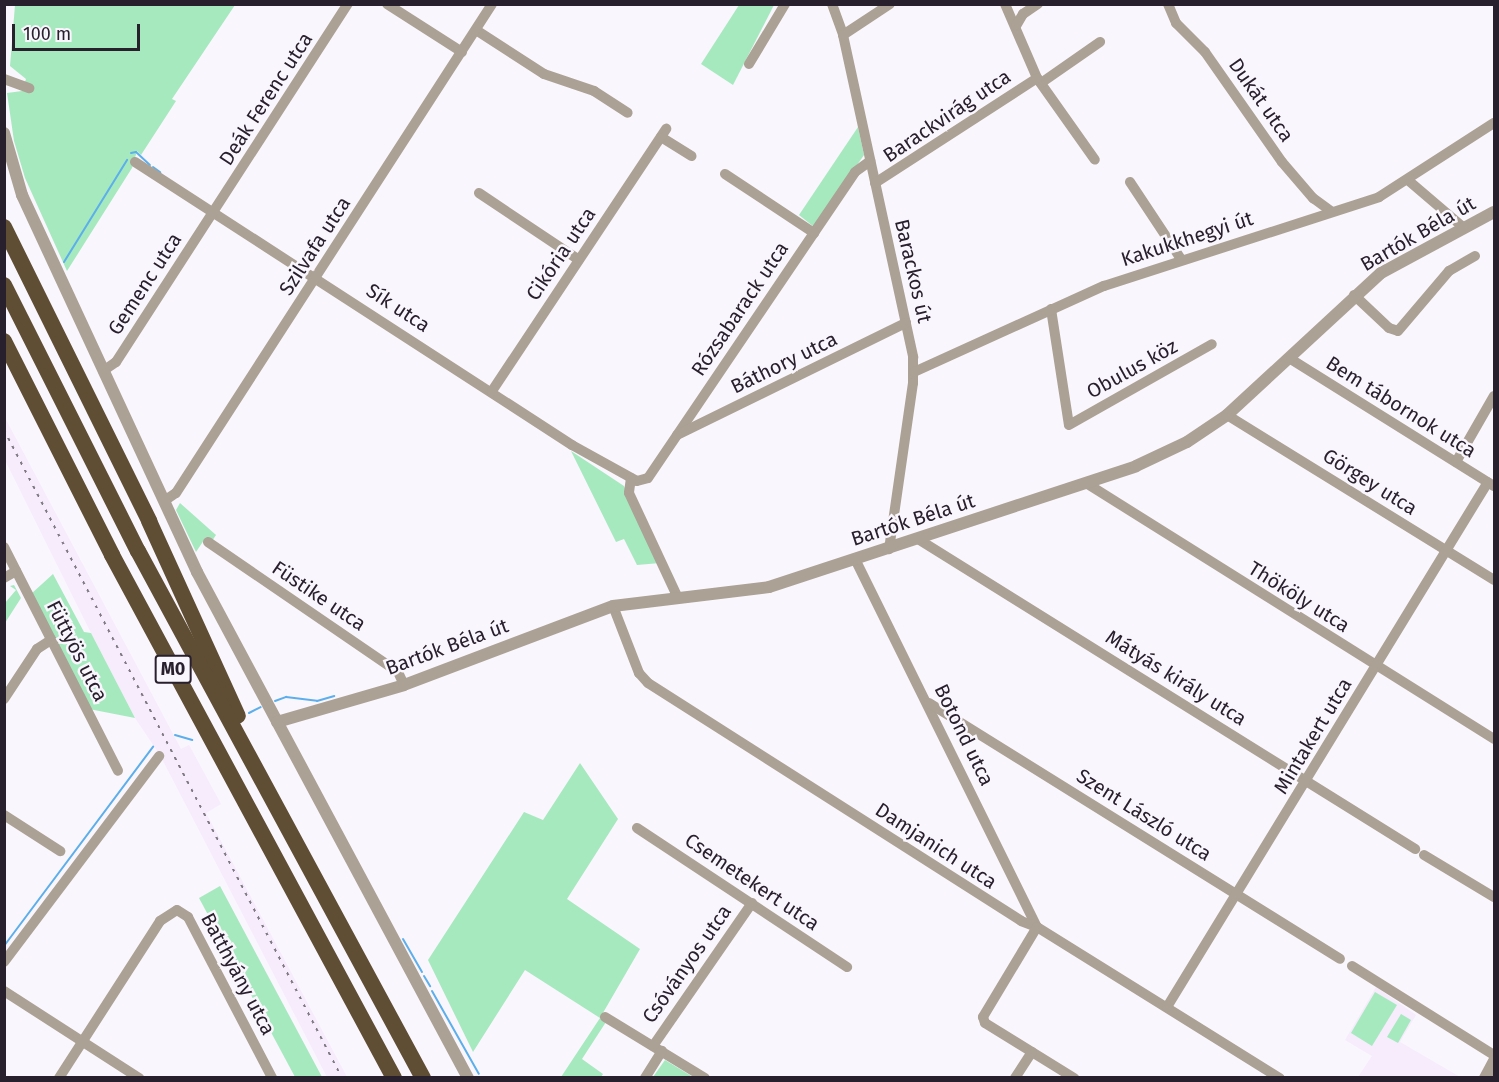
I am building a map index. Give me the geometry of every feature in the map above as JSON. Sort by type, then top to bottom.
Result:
[{"type":"highway","points":[[4,228],[185,598],[273,803]]},
{"type":"highway","name":"M0","points":[[4,285],[73,426],[273,803],[423,1077]]},
{"type":"highway","name":"M0","points":[[4,341],[112,555],[394,1077]]},
{"type":"street","name":"Deák Ferenc utca","points":[[214,213],[348,4]]},
{"type":"street","points":[[387,4],[462,52]]},
{"type":"street","name":"Szilvafa utca","points":[[164,501],[177,493],[492,4]]},
{"type":"street","points":[[749,64],[785,4]]},
{"type":"street","name":"Barackos út","points":[[832,4],[843,35],[906,322],[914,372],[889,549]]},
{"type":"street","points":[[843,35],[890,4]]},
{"type":"street","points":[[1005,4],[1039,80],[1095,160]]},
{"type":"street","points":[[1016,26],[1023,14],[1038,4]]},
{"type":"street","name":"Dukát utca","points":[[1168,4],[1176,22],[1205,52],[1282,162],[1313,198],[1331,211]]},
{"type":"street","points":[[476,30],[543,74],[594,91],[628,113]]},
{"type":"street","name":"Barackvirág utca","points":[[875,183],[1100,42]]},
{"type":"street","points":[[4,79],[29,87]]},
{"type":"street","name":"Kakukkhegyi út","points":[[914,372],[1051,309],[1181,259],[1379,197],[1409,181],[1494,123]]},
{"type":"street","points":[[4,133],[22,195],[164,501],[277,722],[468,1077]]},
{"type":"street","name":"Cikória utca","points":[[492,391],[663,133],[691,156]]},
{"type":"street","name":"Rózsabarack utca","points":[[643,481],[677,435],[855,171],[870,161]]},
{"type":"street","name":"Sík utca","points":[[135,162],[317,276],[572,445],[631,477],[643,481]]},
{"type":"street","points":[[724,174],[814,233]]},
{"type":"street","points":[[1409,181],[1464,228]]},
{"type":"street","points":[[1130,182],[1181,259]]},
{"type":"street","points":[[479,193],[579,260]]},
{"type":"street","name":"Bartók Béla út","points":[[277,722],[404,685],[613,606],[769,586],[889,549],[1086,483],[1169,451],[1227,415],[1354,295],[1389,268],[1494,212]]},
{"type":"street","name":"Gemenc utca","points":[[103,371],[116,362],[214,213]]},
{"type":"street","points":[[1354,295],[1389,328],[1398,331],[1449,271],[1475,256]]},
{"type":"street","name":"Obulus köz","points":[[1051,309],[1069,425],[1212,344]]},
{"type":"street","name":"Báthory utca","points":[[677,435],[906,322]]},
{"type":"street","name":"Bem tábornok utca","points":[[1289,357],[1491,484]]},
{"type":"street","points":[[1456,462],[1494,396]]},
{"type":"street","name":"Görgey utca","points":[[1227,415],[1494,580]]},
{"type":"street","points":[[631,477],[629,493],[678,598]]},
{"type":"street","name":"Thököly utca","points":[[1086,483],[1494,739]]},
{"type":"street","name":"Mintakert utca","points":[[1167,1007],[1447,551],[1491,484]]},
{"type":"street","name":"Mátyás király utca","points":[[918,539],[1494,897]]},
{"type":"street","name":"Füstike utca","points":[[208,542],[398,672],[404,685]]},
{"type":"street","name":"Füttyös utca","points":[[4,547],[118,771]]},
{"type":"street","name":"Botond utca","points":[[855,559],[1037,927]]},
{"type":"street","points":[[4,578],[16,571]]},
{"type":"street","name":"Damjanich utca","points":[[613,606],[639,673],[648,683],[1021,921],[1037,927],[1280,1077]]},
{"type":"street","points":[[4,699],[37,650],[51,640]]},
{"type":"street","name":"Szent László utca","points":[[928,703],[1340,959]]},
{"type":"street","points":[[4,962],[159,756]]},
{"type":"street","points":[[4,815],[60,851]]},
{"type":"street","name":"Csemetekert utca","points":[[637,828],[847,967]]},
{"type":"street","name":"Csóványos utca","points":[[645,1077],[657,1048],[752,903]]},
{"type":"street","name":"Batthyány utca","points":[[82,1041],[160,921],[177,910],[188,917],[272,1077]]},
{"type":"street","points":[[1037,927],[983,1017],[985,1023],[1074,1077]]},
{"type":"street","points":[[1352,966],[1494,1055]]},
{"type":"street","points":[[4,991],[139,1077]]},
{"type":"street","points":[[605,1017],[705,1077]]},
{"type":"street","points":[[59,1077],[82,1041]]},
{"type":"street","points":[[1015,1077],[1032,1052]]},
{"type":"street","points":[[1485,1077],[1494,1061]]},
{"type":"shaded area","points":[[4,416],[181,749],[189,745],[221,804],[206,813],[347,1077],[327,1077],[160,755],[135,718],[5,460]]},
{"type":"shaded area","points":[[1376,987],[1416,1015],[1400,1042],[1460,1077],[1358,1077],[1372,1056],[1345,1040]]},
{"type":"green space","points":[[15,5],[235,5],[172,99],[176,101],[141,155],[137,151],[132,168],[67,271],[25,178],[14,141],[7,93],[22,91],[26,79],[10,66]]},
{"type":"green space","points":[[739,5],[774,5],[733,85],[701,64]]},
{"type":"green space","points":[[858,127],[864,155],[814,227],[799,215]]},
{"type":"green space","points":[[571,451],[624,486],[660,563],[637,565],[624,539],[616,542]]},
{"type":"green space","points":[[180,503],[216,535],[212,541],[206,537],[196,552],[176,510]]},
{"type":"green space","points":[[53,574],[84,632],[91,633],[135,718],[89,709],[31,594]]},
{"type":"green space","points":[[14,585],[21,598],[5,623],[5,603],[16,590],[10,586]]},
{"type":"green space","points":[[580,763],[618,819],[567,899],[640,949],[600,1018],[525,970],[473,1052],[428,960],[524,812],[543,820]]},
{"type":"green space","points":[[220,886],[322,1077],[295,1077],[199,898]]},
{"type":"green space","points":[[1375,992],[1397,1005],[1372,1046],[1351,1033]]},
{"type":"green space","points":[[1401,1014],[1411,1020],[1398,1043],[1387,1037]]},
{"type":"green space","points":[[600,1018],[606,1022],[582,1059],[603,1074],[601,1077],[561,1077]]},
{"type":"green space","points":[[665,1060],[693,1077],[653,1077]]},
{"type":"waterway","points":[[131,153],[136,152],[150,165]]},
{"type":"waterway","points":[[64,262],[127,160]]},
{"type":"waterway","points":[[153,167],[160,172]]},
{"type":"waterway","points":[[275,701],[286,697],[317,701],[334,696]]},
{"type":"waterway","points":[[249,713],[261,707]]},
{"type":"waterway","points":[[175,735],[192,740]]},
{"type":"waterway","points":[[4,946],[153,747]]},
{"type":"waterway","points":[[403,939],[422,972]]},
{"type":"waterway","points":[[424,976],[430,986]]},
{"type":"waterway","points":[[432,991],[479,1074]]},
{"type":"railway","points":[[4,430],[342,1078]]}]
